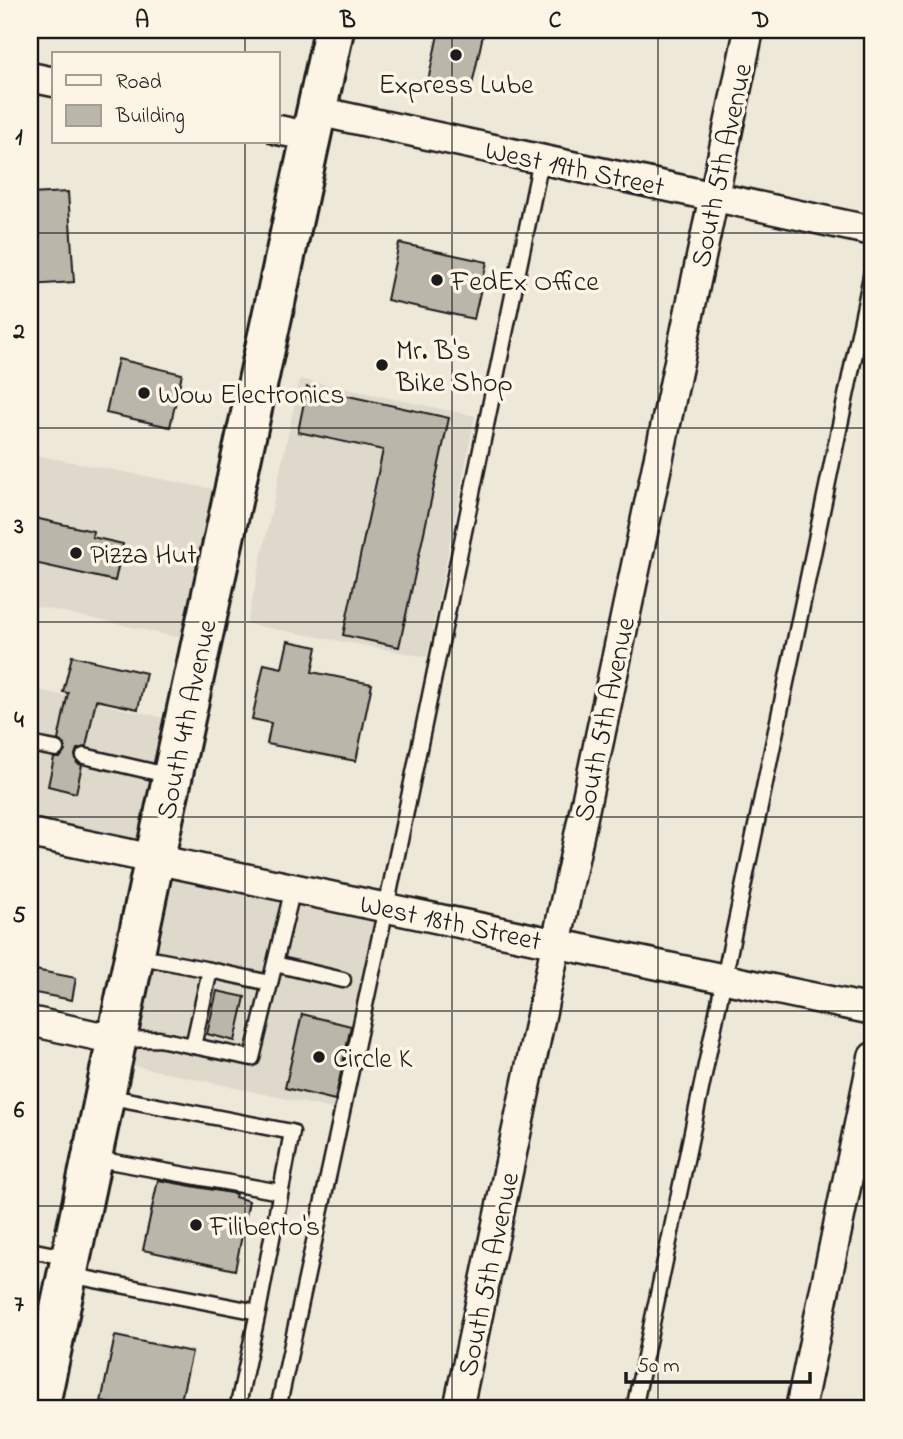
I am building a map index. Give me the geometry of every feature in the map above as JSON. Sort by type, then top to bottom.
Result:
[{"type":"main road","name":"South 4th Avenue","points":[[39,1409],[173,776],[302,126],[334,30]]},
{"type":"street","name":"South 5th Avenue","points":[[458,1409],[749,30]]},
{"type":"street","points":[[30,77],[52,82]]},
{"type":"street","name":"West 19th Street","points":[[302,126],[541,160],[873,231]]},
{"type":"street","name":"West 18th Street","points":[[30,833],[873,1010]]},
{"type":"street","points":[[30,1021],[116,1040]]},
{"type":"street","points":[[800,1409],[873,1057]]},
{"type":"lane","points":[[278,1409],[386,908],[541,160]]},
{"type":"lane","points":[[634,1409],[873,267]]},
{"type":"lane","points":[[30,744],[56,749]]},
{"type":"lane","points":[[84,756],[173,776]]},
{"type":"lane","points":[[116,1040],[159,1040],[252,1058],[293,888]]},
{"type":"lane","points":[[134,956],[270,983]]},
{"type":"lane","points":[[275,964],[343,980]]},
{"type":"lane","points":[[193,1046],[210,970]]},
{"type":"lane","points":[[105,1095],[292,1132],[238,1405]]},
{"type":"lane","points":[[92,1158],[281,1192]]},
{"type":"lane","points":[[30,1250],[69,1267],[258,1312]]},
{"type":"shaded area","points":[[300,379],[475,416],[427,657],[247,624]]},
{"type":"shaded area","points":[[30,454],[234,493],[155,857],[386,908],[342,1111],[112,1061],[155,859],[30,833],[30,688],[183,722],[200,642],[30,605]]},
{"type":"building","name":"Express Lube","points":[[439,30],[484,30],[471,90],[428,81]]},
{"type":"building","points":[[68,192],[74,282],[30,285],[30,194]]},
{"type":"building","points":[[399,243],[487,262],[474,319],[387,300]]},
{"type":"building","name":"Wow Electronics","points":[[118,359],[182,374],[170,427],[106,413]]},
{"type":"building","points":[[307,387],[449,418],[399,647],[343,635],[383,450],[298,432]]},
{"type":"building","name":"Pizza Hut","points":[[30,517],[93,531],[92,537],[123,544],[115,581],[30,562]]},
{"type":"building","points":[[288,641],[317,647],[312,672],[372,684],[356,761],[267,744],[271,723],[252,719],[264,664],[282,668]]},
{"type":"building","points":[[72,656],[146,673],[138,709],[96,700],[86,747],[77,749],[75,755],[77,763],[82,765],[76,793],[48,786],[54,758],[60,758],[65,751],[65,745],[58,740],[68,693],[63,692]]},
{"type":"building","points":[[30,969],[76,978],[72,1000],[30,992]]},
{"type":"building","points":[[217,991],[245,997],[235,1041],[207,1034]]},
{"type":"building","name":"Circle K","points":[[302,1014],[351,1026],[335,1100],[285,1088]]},
{"type":"building","name":"Filiberto's","points":[[158,1180],[236,1194],[235,1197],[249,1201],[235,1270],[143,1250]]},
{"type":"building","points":[[115,1336],[192,1352],[179,1409],[137,1409],[101,1402]]},
{"type":"place","name":"Express Lube","points":[[456,55]]},
{"type":"place","name":"FedEx Office","points":[[437,280]]},
{"type":"place","name":"Mr. B's Bike Shop","points":[[382,365]]},
{"type":"place","name":"Wow Electronics","points":[[144,393]]},
{"type":"place","name":"Pizza Hut","points":[[76,553]]},
{"type":"place","name":"Circle K","points":[[319,1057]]},
{"type":"place","name":"Filiberto's","points":[[196,1225]]}]
